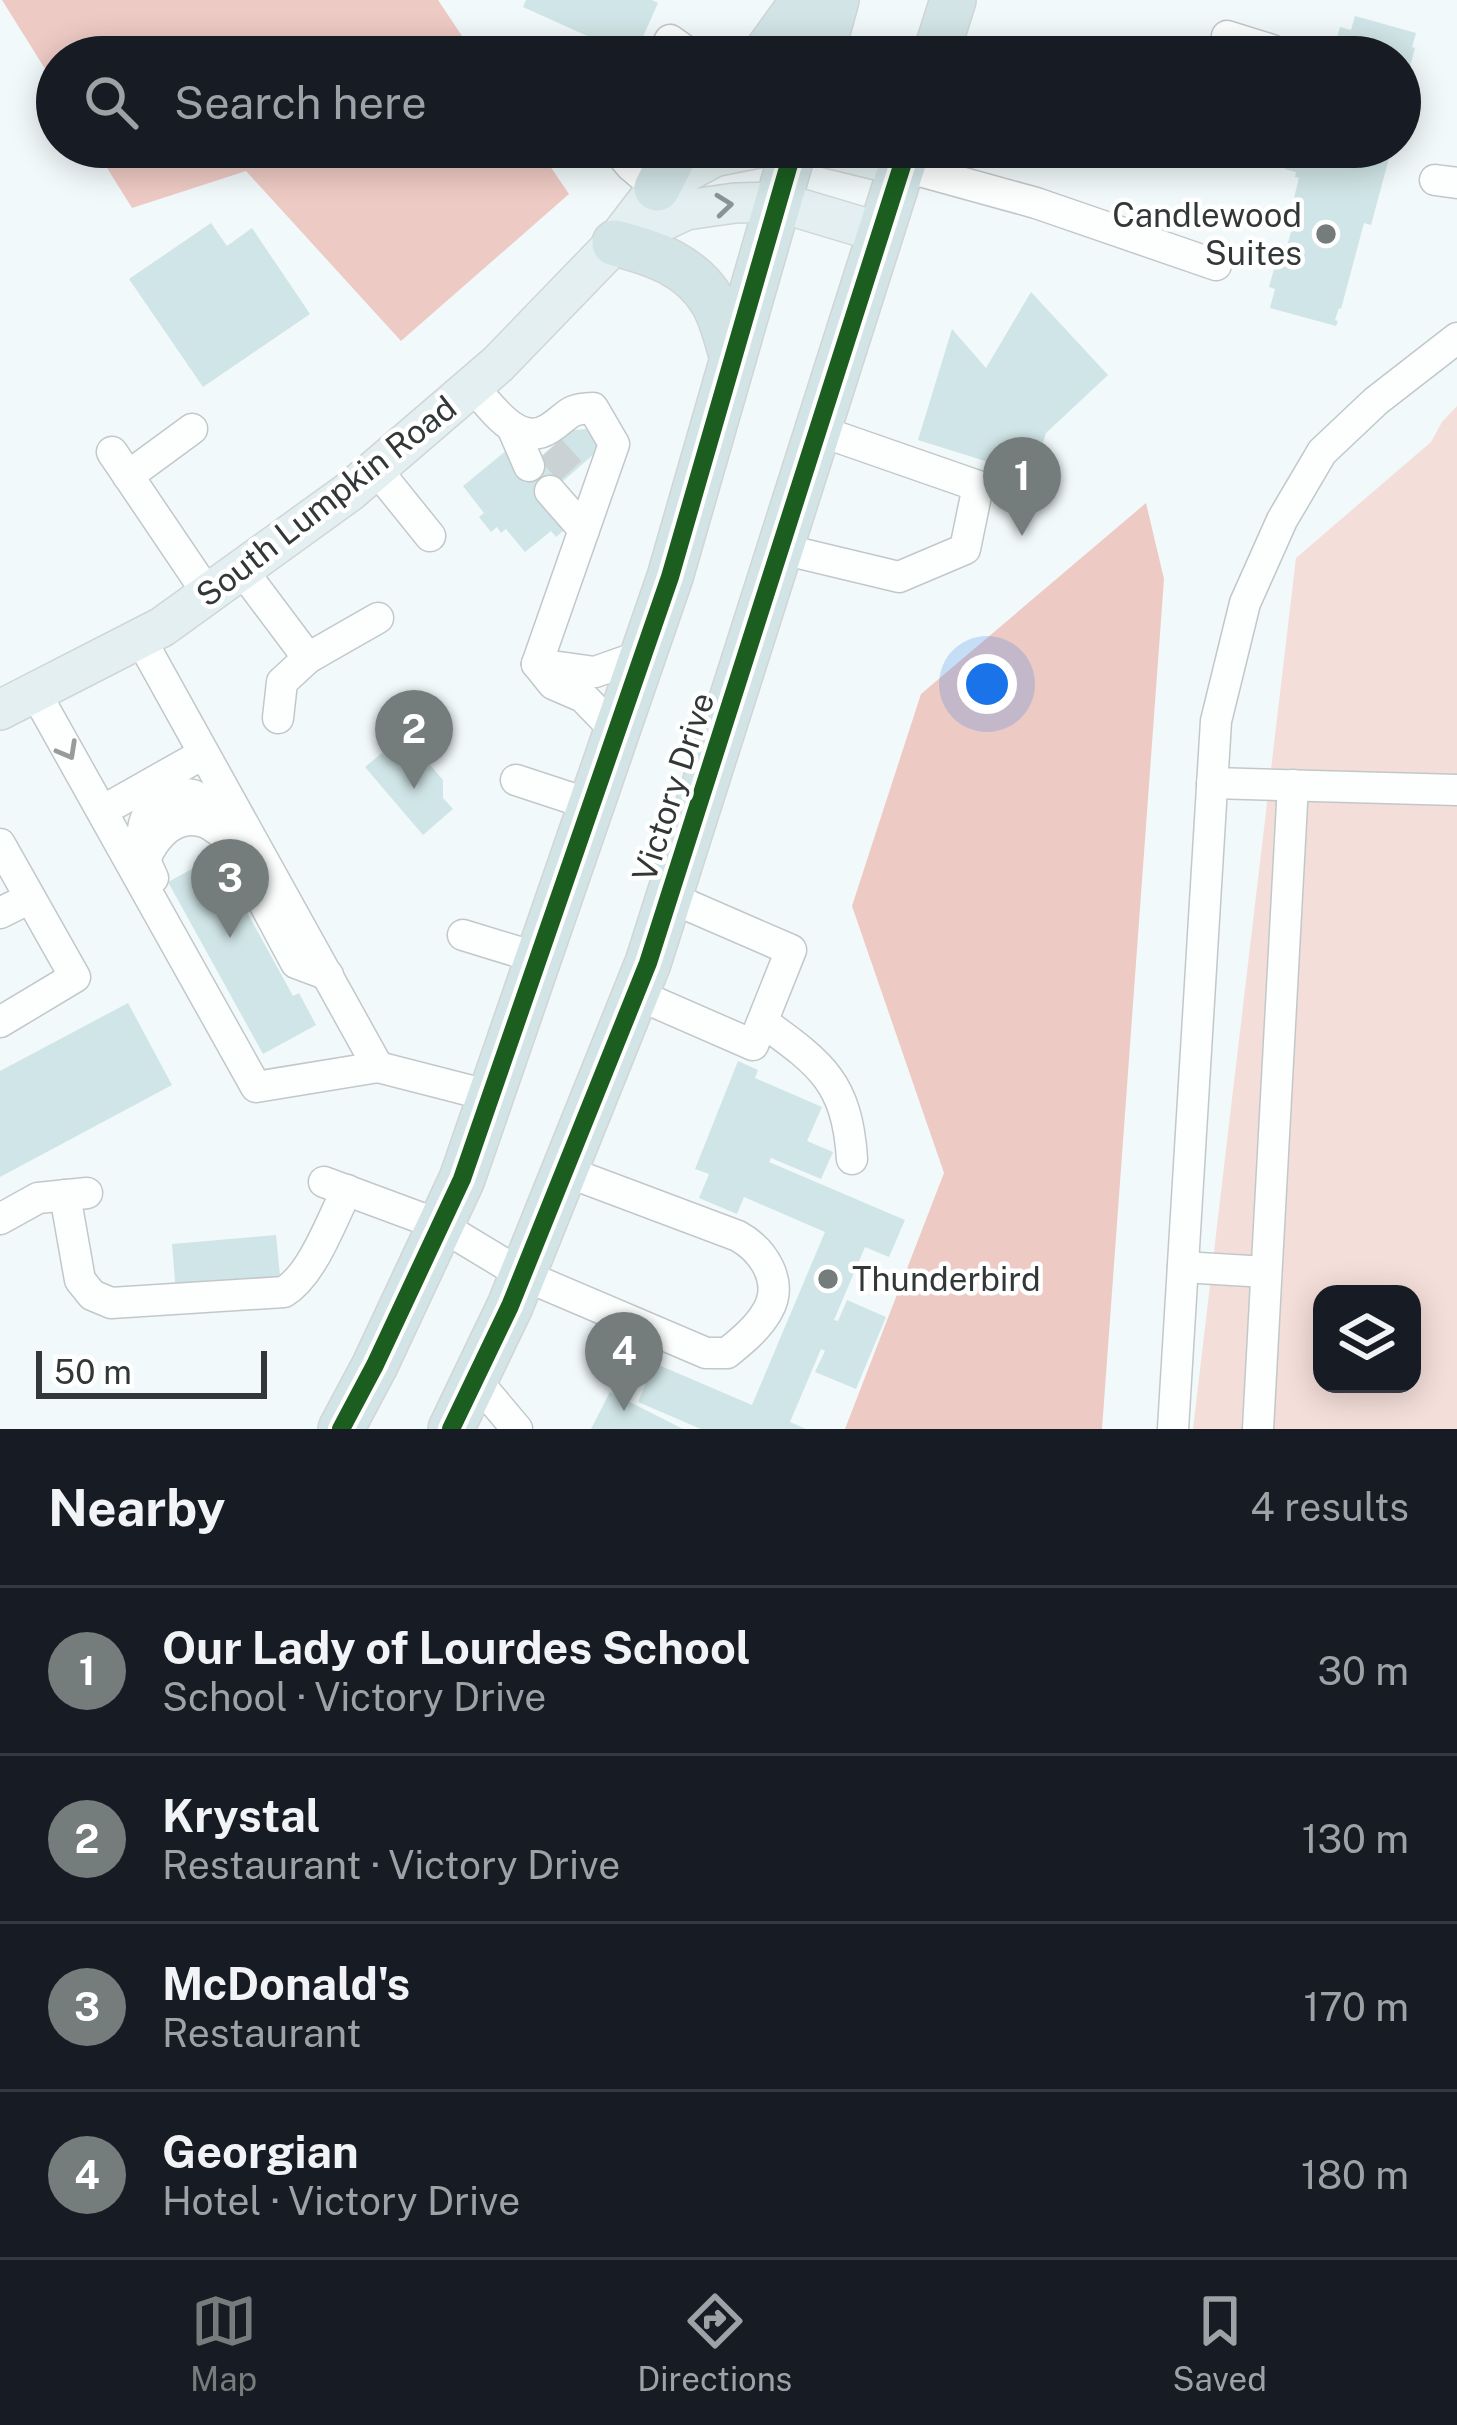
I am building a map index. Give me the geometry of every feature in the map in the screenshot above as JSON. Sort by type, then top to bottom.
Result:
[{"type":"highway","points":[[778,36],[804,0]]},
{"type":"highway","points":[[826,36],[836,0]]},
{"type":"highway","points":[[942,36],[953,0]]},
{"type":"highway","points":[[657,188],[667,168]]},
{"type":"highway","points":[[341,1429],[462,1179],[670,578],[788,168]]},
{"type":"highway","name":"Victory Drive","points":[[451,1429],[523,1275],[636,994],[902,168]]},
{"type":"highway","points":[[615,244],[660,255],[691,276],[714,303],[734,358]]},
{"type":"main road","name":"South Lumpkin Road","points":[[17,701],[162,627],[376,469],[498,364],[615,244],[657,188],[694,168]]},
{"type":"main road","name":"South Lumpkin Road","points":[[615,244],[686,210],[736,203],[778,202],[883,233]]},
{"type":"lane","points":[[633,168],[657,188]]},
{"type":"lane","points":[[937,168],[1216,265]]},
{"type":"lane","points":[[1173,1429],[1216,722],[1245,603],[1282,520],[1322,452],[1376,401],[1457,338]]},
{"type":"lane","points":[[472,386],[538,442],[574,409],[592,408],[614,444],[579,492],[537,664]]},
{"type":"lane","points":[[192,429],[120,464],[208,594]]},
{"type":"lane","points":[[782,549],[899,577],[965,549],[978,486],[820,431]]},
{"type":"lane","points":[[376,469],[430,536]]},
{"type":"lane","points":[[242,570],[308,658]]},
{"type":"lane","points":[[278,718],[282,682],[308,658],[378,618]]},
{"type":"lane","points":[[140,638],[378,1067]]},
{"type":"lane","points":[[537,664],[595,671],[643,655]]},
{"type":"lane","points":[[537,664],[553,684],[583,697],[617,732]]},
{"type":"lane","points":[[17,701],[102,811],[256,1087],[378,1067],[490,1096]]},
{"type":"lane","points":[[102,811],[203,754]]},
{"type":"lane","points":[[516,780],[592,805]]},
{"type":"lane","points":[[1212,783],[1457,790]]},
{"type":"lane","points":[[1258,1429],[1293,785]]},
{"type":"lane","points":[[237,1056],[240,1036],[144,861],[141,833],[146,814],[163,799],[184,793],[200,798],[216,813],[296,963],[328,975]]},
{"type":"lane","points":[[0,844],[75,977],[0,1022]]},
{"type":"lane","points":[[636,994],[753,1045],[790,950],[669,897]]},
{"type":"lane","points":[[0,913],[30,898]]},
{"type":"lane","points":[[463,935],[538,958]]},
{"type":"lane","points":[[763,1022],[830,1078],[850,1130],[852,1159]]},
{"type":"lane","points":[[0,1219],[38,1198],[76,1194],[80,1280],[92,1295],[111,1304],[284,1292],[297,1284],[309,1265],[335,1186],[440,1225],[523,1275],[706,1353],[727,1353],[770,1308],[771,1271],[754,1245],[565,1171]]},
{"type":"lane","points":[[1183,1267],[1266,1272]]},
{"type":"lane","points":[[476,1378],[518,1429]]},
{"type":"shaded area","points":[[2,0],[438,0],[462,36],[36,36],[36,54]]},
{"type":"shaded area","points":[[107,168],[551,168],[569,194],[401,341],[246,171],[132,208]]},
{"type":"shaded area","points":[[1457,406],[1457,1429],[1193,1429],[1296,558],[1431,442]]},
{"type":"shaded area","points":[[1146,503],[1164,579],[1102,1429],[845,1429],[944,1173],[852,906],[921,694]]},
{"type":"building","points":[[526,0],[658,3],[643,36],[587,36],[523,7]]},
{"type":"building","points":[[1355,16],[1416,33],[1338,36],[1340,27],[1351,30]]},
{"type":"building","name":"Candlewood Suites","points":[[1386,168],[1371,225],[1364,223],[1336,326],[1270,308],[1275,289],[1269,287],[1299,204],[1293,202],[1299,178],[1285,169]]},
{"type":"building","points":[[211,223],[227,246],[252,228],[310,314],[203,387],[129,279]]},
{"type":"building","points":[[1031,292],[1108,375],[1046,433],[1033,476],[918,440],[952,329],[986,368]]},
{"type":"building","points":[[586,429],[602,447],[546,496],[570,525],[556,537],[551,531],[525,552],[506,529],[501,533],[497,527],[491,532],[479,517],[484,513],[463,486],[507,450],[524,470],[573,430]]},
{"type":"building","points":[[400,738],[443,780],[443,798],[453,809],[423,835],[365,767]]},
{"type":"building","points":[[216,856],[293,996],[299,993],[316,1025],[263,1054],[168,882]]},
{"type":"building","points":[[128,1003],[172,1085],[0,1177],[0,1071]]},
{"type":"building","name":"Thunderbird","points":[[738,1061],[758,1070],[755,1078],[822,1107],[807,1141],[833,1152],[821,1179],[771,1158],[769,1162],[905,1220],[889,1257],[865,1247],[834,1320],[838,1321],[847,1300],[886,1317],[856,1389],[815,1372],[825,1351],[821,1349],[790,1422],[806,1429],[701,1429],[638,1402],[654,1363],[752,1405],[825,1232],[744,1197],[737,1214],[699,1198],[709,1174],[695,1169]]},
{"type":"building","points":[[276,1235],[281,1285],[176,1294],[172,1244]]},
{"type":"building","points":[[610,1392],[683,1429],[591,1429]]},
{"type":"tunnel","points":[[550,449],[572,473]]},
{"type":"cycle path","points":[[341,1429],[462,1179],[670,577],[788,168]]},
{"type":"cycle path","points":[[451,1429],[510,1306],[648,963],[901,168]]},
{"type":"place","name":"Candlewood Suites","points":[[1326,234]]},
{"type":"place","name":"Our Lady of Lourdes School","points":[[1022,536]]},
{"type":"place","name":"Krystal","points":[[414,789]]},
{"type":"place","name":"McDonald's","points":[[230,938]]},
{"type":"place","name":"Thunderbird","points":[[828,1279]]},
{"type":"place","name":"Georgian","points":[[624,1411]]}]
